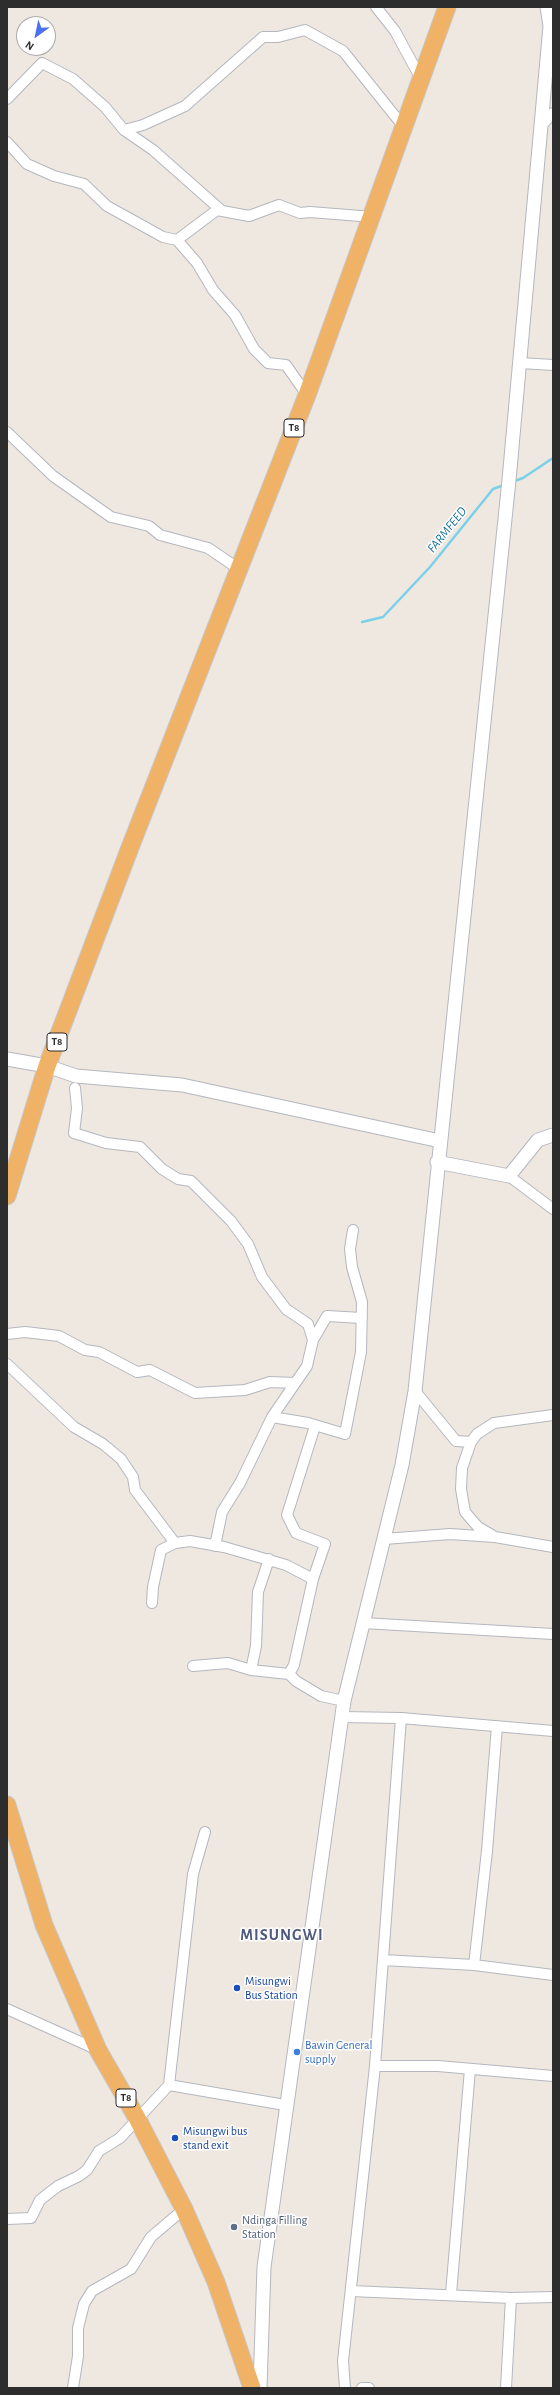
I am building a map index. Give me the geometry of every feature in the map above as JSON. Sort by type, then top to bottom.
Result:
[{"type":"highway","name":"T8","points":[[7,1196],[47,1066],[131,845],[307,395],[373,217],[403,126],[447,7]]},
{"type":"highway","name":"T8","points":[[7,1805],[17,1844],[44,1925],[98,2050],[137,2118],[184,2209],[216,2282],[252,2388]]},
{"type":"street","points":[[376,7],[395,32],[421,79]]},
{"type":"street","points":[[260,2388],[264,2267],[285,2105],[344,1701],[402,1465],[415,1391],[509,480],[509,466],[520,363],[550,26],[547,7]]},
{"type":"street","points":[[124,130],[143,125],[185,106],[263,37],[278,37],[305,30],[343,51],[403,126]]},
{"type":"street","points":[[7,99],[42,63],[77,83],[105,107],[124,130],[153,150],[222,211]]},
{"type":"street","points":[[541,126],[553,113]]},
{"type":"street","points":[[7,142],[28,164],[54,176],[84,184],[107,206],[163,236],[177,240],[197,263],[213,290],[235,315],[254,349],[268,364],[286,365],[307,395]]},
{"type":"street","points":[[177,240],[217,210],[249,216],[279,205],[300,213],[310,212],[373,217]]},
{"type":"street","points":[[520,363],[553,365]]},
{"type":"street","points":[[7,432],[53,476],[111,517],[148,526],[160,535],[208,548],[239,569]]},
{"type":"street","points":[[7,1059],[47,1066],[76,1076],[182,1086],[440,1141]]},
{"type":"street","points":[[75,1088],[78,1108],[74,1133],[106,1143],[140,1147],[162,1169],[178,1179],[191,1181],[231,1222],[248,1244],[262,1277],[286,1309],[308,1324],[313,1340]]},
{"type":"street","points":[[509,1176],[538,1140],[553,1135]]},
{"type":"street","points":[[438,1162],[509,1176],[553,1209]]},
{"type":"street","points":[[272,1418],[315,1426],[344,1434],[361,1352],[362,1302],[352,1267],[350,1249],[353,1230]]},
{"type":"street","points":[[215,1546],[222,1512],[240,1483],[272,1418],[307,1366],[313,1340],[327,1316],[362,1318]]},
{"type":"street","points":[[7,1334],[25,1332],[59,1336],[85,1350],[99,1352],[137,1372],[150,1370],[196,1393],[245,1390],[270,1382],[295,1383]]},
{"type":"street","points":[[7,1364],[74,1427],[103,1444],[121,1459],[133,1477],[135,1490],[175,1543]]},
{"type":"street","points":[[415,1391],[456,1441],[471,1442]]},
{"type":"street","points":[[495,1536],[478,1528],[465,1512],[461,1489],[462,1468],[471,1442],[477,1434],[494,1423],[553,1415]]},
{"type":"street","points":[[289,1674],[294,1665],[313,1579],[325,1544],[296,1533],[287,1515],[315,1426]]},
{"type":"street","points":[[384,1539],[450,1534],[495,1536],[553,1547]]},
{"type":"street","points":[[152,1603],[153,1587],[162,1550],[175,1543],[190,1541],[269,1559],[286,1565],[313,1579]]},
{"type":"street","points":[[252,1670],[256,1646],[258,1592],[269,1559]]},
{"type":"street","points":[[363,1623],[553,1634]]},
{"type":"street","points":[[193,1666],[228,1663],[252,1670],[289,1674],[296,1681],[321,1696],[344,1701]]},
{"type":"street","points":[[342,1717],[401,1718],[553,1731]]},
{"type":"street","points":[[345,2388],[343,2361],[376,2066],[401,1718]]},
{"type":"street","points":[[474,1965],[487,1851],[497,1726]]},
{"type":"street","points":[[7,2219],[31,2218],[40,2200],[58,2186],[79,2176],[87,2170],[99,2151],[120,2138],[169,2085],[193,1874],[205,1832]]},
{"type":"street","points":[[383,1960],[474,1965],[553,1975]]},
{"type":"street","points":[[7,2009],[98,2050]]},
{"type":"street","points":[[376,2066],[438,2066],[553,2076]]},
{"type":"street","points":[[451,2294],[470,2069]]},
{"type":"street","points":[[169,2085],[285,2105]]},
{"type":"street","points":[[73,2388],[78,2356],[78,2328],[84,2304],[92,2291],[131,2269],[152,2237],[184,2209]]},
{"type":"street","points":[[351,2291],[451,2294],[511,2298],[553,2297]]},
{"type":"street","points":[[506,2388],[511,2298]]},
{"type":"street","points":[[362,2388],[369,2388]]},
{"type":"waterway","name":"FARMFEED","points":[[512,482],[523,478],[553,458]]},
{"type":"waterway","name":"FARMFEED","points":[[362,622],[383,617],[430,567],[493,489],[504,485]]},
{"type":"place","name":"Misungwi Bus Station","points":[[237,1988]]},
{"type":"place","name":"Bawin General supply","points":[[297,2052]]},
{"type":"place","name":"Misungwi bus stand exit","points":[[175,2138]]},
{"type":"place","name":"Ndinga Filling Station","points":[[234,2227]]},
{"type":"district","name":"MISUNGWI","points":[[282,1935]]}]
